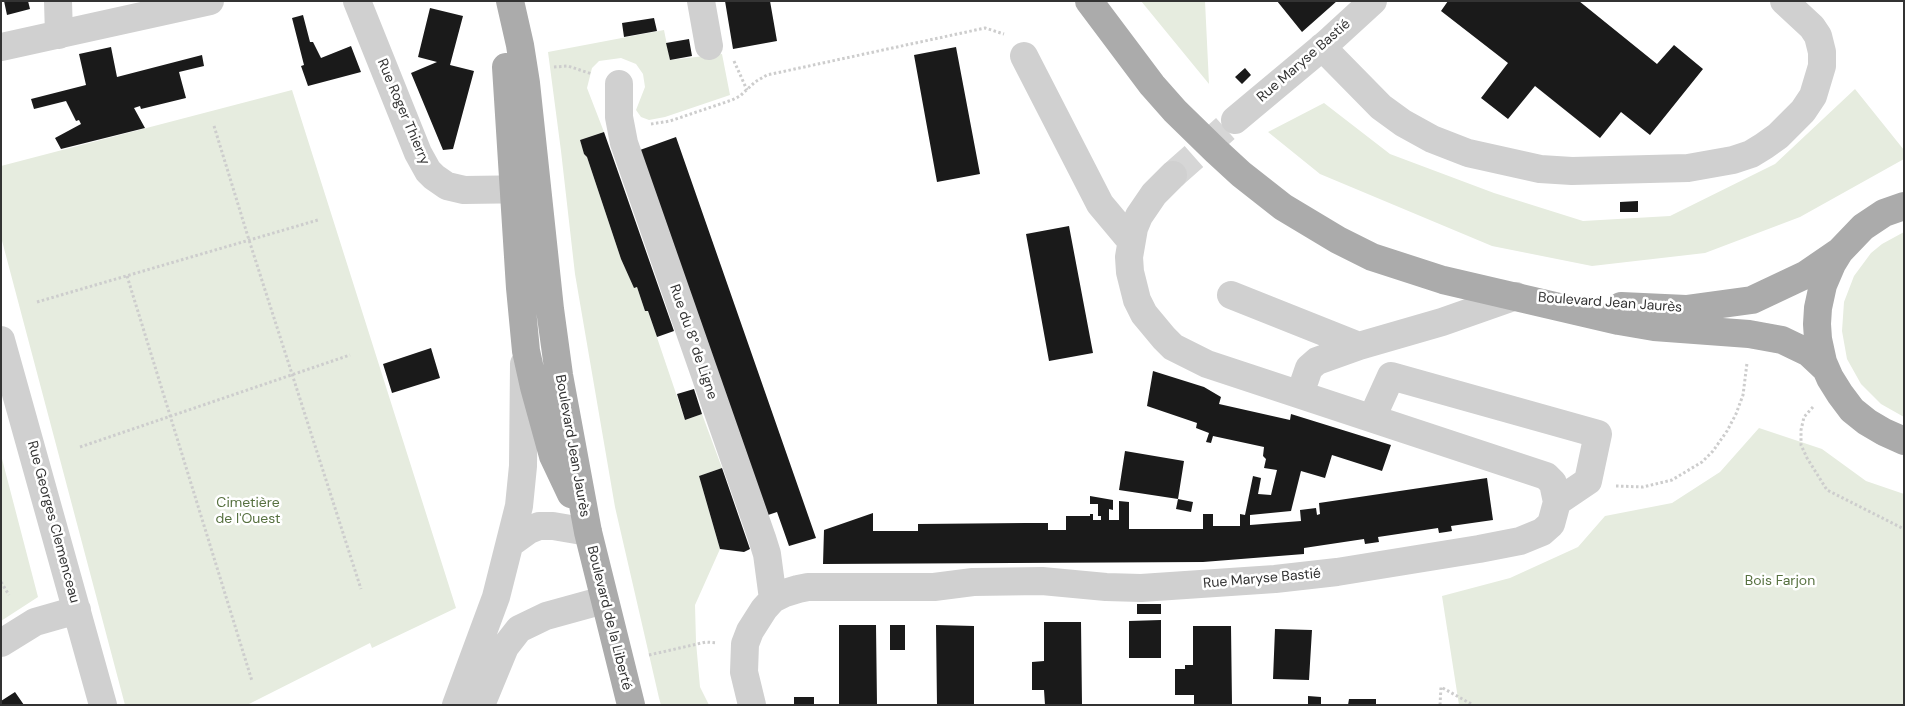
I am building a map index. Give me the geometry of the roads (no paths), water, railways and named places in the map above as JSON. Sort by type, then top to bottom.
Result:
[{"type":"main road","name":"Boulevard Jean Jaurès","points":[[500,1],[507,73],[525,189],[588,532]]},
{"type":"main road","name":"Boulevard Jean Jaurès","points":[[510,1],[526,83],[525,337],[533,382],[554,456],[588,532]]},
{"type":"main road","name":"Boulevard Jean Jaurès","points":[[1089,1],[1140,71],[1175,111],[1241,174],[1295,216],[1355,249],[1409,270],[1443,280],[1654,327],[1762,336],[1782,340],[1802,349],[1815,358],[1826,370]]},
{"type":"main road","points":[[1904,206],[1884,213],[1863,227],[1840,251],[1826,278],[1818,308],[1818,339],[1826,370],[1840,394],[1860,416],[1875,428],[1904,441]]},
{"type":"main road","name":"Boulevard Jean Jaurès","points":[[1516,296],[1666,309],[1686,309],[1729,304],[1752,300],[1786,285],[1840,251]]},
{"type":"main road","name":"Boulevard de la Liberté","points":[[588,532],[630,705]]},
{"type":"street","points":[[58,1],[59,35]]},
{"type":"street","points":[[1,47],[210,1]]},
{"type":"street","name":"Rue Roger Thierry","points":[[357,1],[418,153],[428,171],[440,183],[456,189],[473,191],[525,189]]},
{"type":"street","points":[[701,1],[709,46]]},
{"type":"street","name":"Rue Maryse Bastié","points":[[1235,120],[1322,47],[1373,1]]},
{"type":"street","points":[[1322,47],[1388,113],[1432,140],[1468,153],[1540,169],[1572,171],[1688,168],[1733,160],[1751,154],[1764,146],[1791,123],[1803,111],[1813,96],[1822,66],[1820,44],[1812,27],[1784,1]]},
{"type":"street","points":[[1024,56],[1100,204],[1130,241]]},
{"type":"street","name":"Rue du 8° de Ligne","points":[[619,84],[620,126],[624,143],[762,538],[767,554],[774,599]]},
{"type":"street","points":[[1174,175],[1145,206],[1130,241],[1130,272],[1138,300],[1154,327],[1174,347],[1206,364],[1300,394],[1372,418],[1538,472],[1546,476],[1553,483],[1557,502],[1588,481],[1598,434],[1390,376],[1372,418]]},
{"type":"street","points":[[1231,295],[1359,346]]},
{"type":"street","points":[[1300,394],[1309,368],[1316,361],[1359,346],[1442,322],[1516,296]]},
{"type":"street","points":[[456,705],[490,615],[519,506],[522,479],[525,337]]},
{"type":"street","name":"Rue Georges Clemenceau","points":[[1,340],[103,705]]},
{"type":"street","name":"Rue Maryse Bastié","points":[[752,705],[744,672],[745,644],[757,620],[774,599],[785,593],[808,587],[934,588],[973,582],[1042,581],[1106,587],[1142,588],[1275,579],[1337,572],[1479,550],[1520,541],[1542,532],[1551,524],[1557,502]]},
{"type":"street","points":[[510,543],[529,530],[539,526],[554,526],[588,532]]},
{"type":"street","points":[[481,705],[505,647],[519,629],[546,616],[604,600]]},
{"type":"street","points":[[1,643],[35,622],[77,610]]},
{"type":"tunnel","points":[[1173,175],[1235,120]]},
{"type":"park label","name":"Cimetière de l'Ouest","points":[[248,512]]},
{"type":"park label","name":"Bois Farjon","points":[[1780,581]]}]
